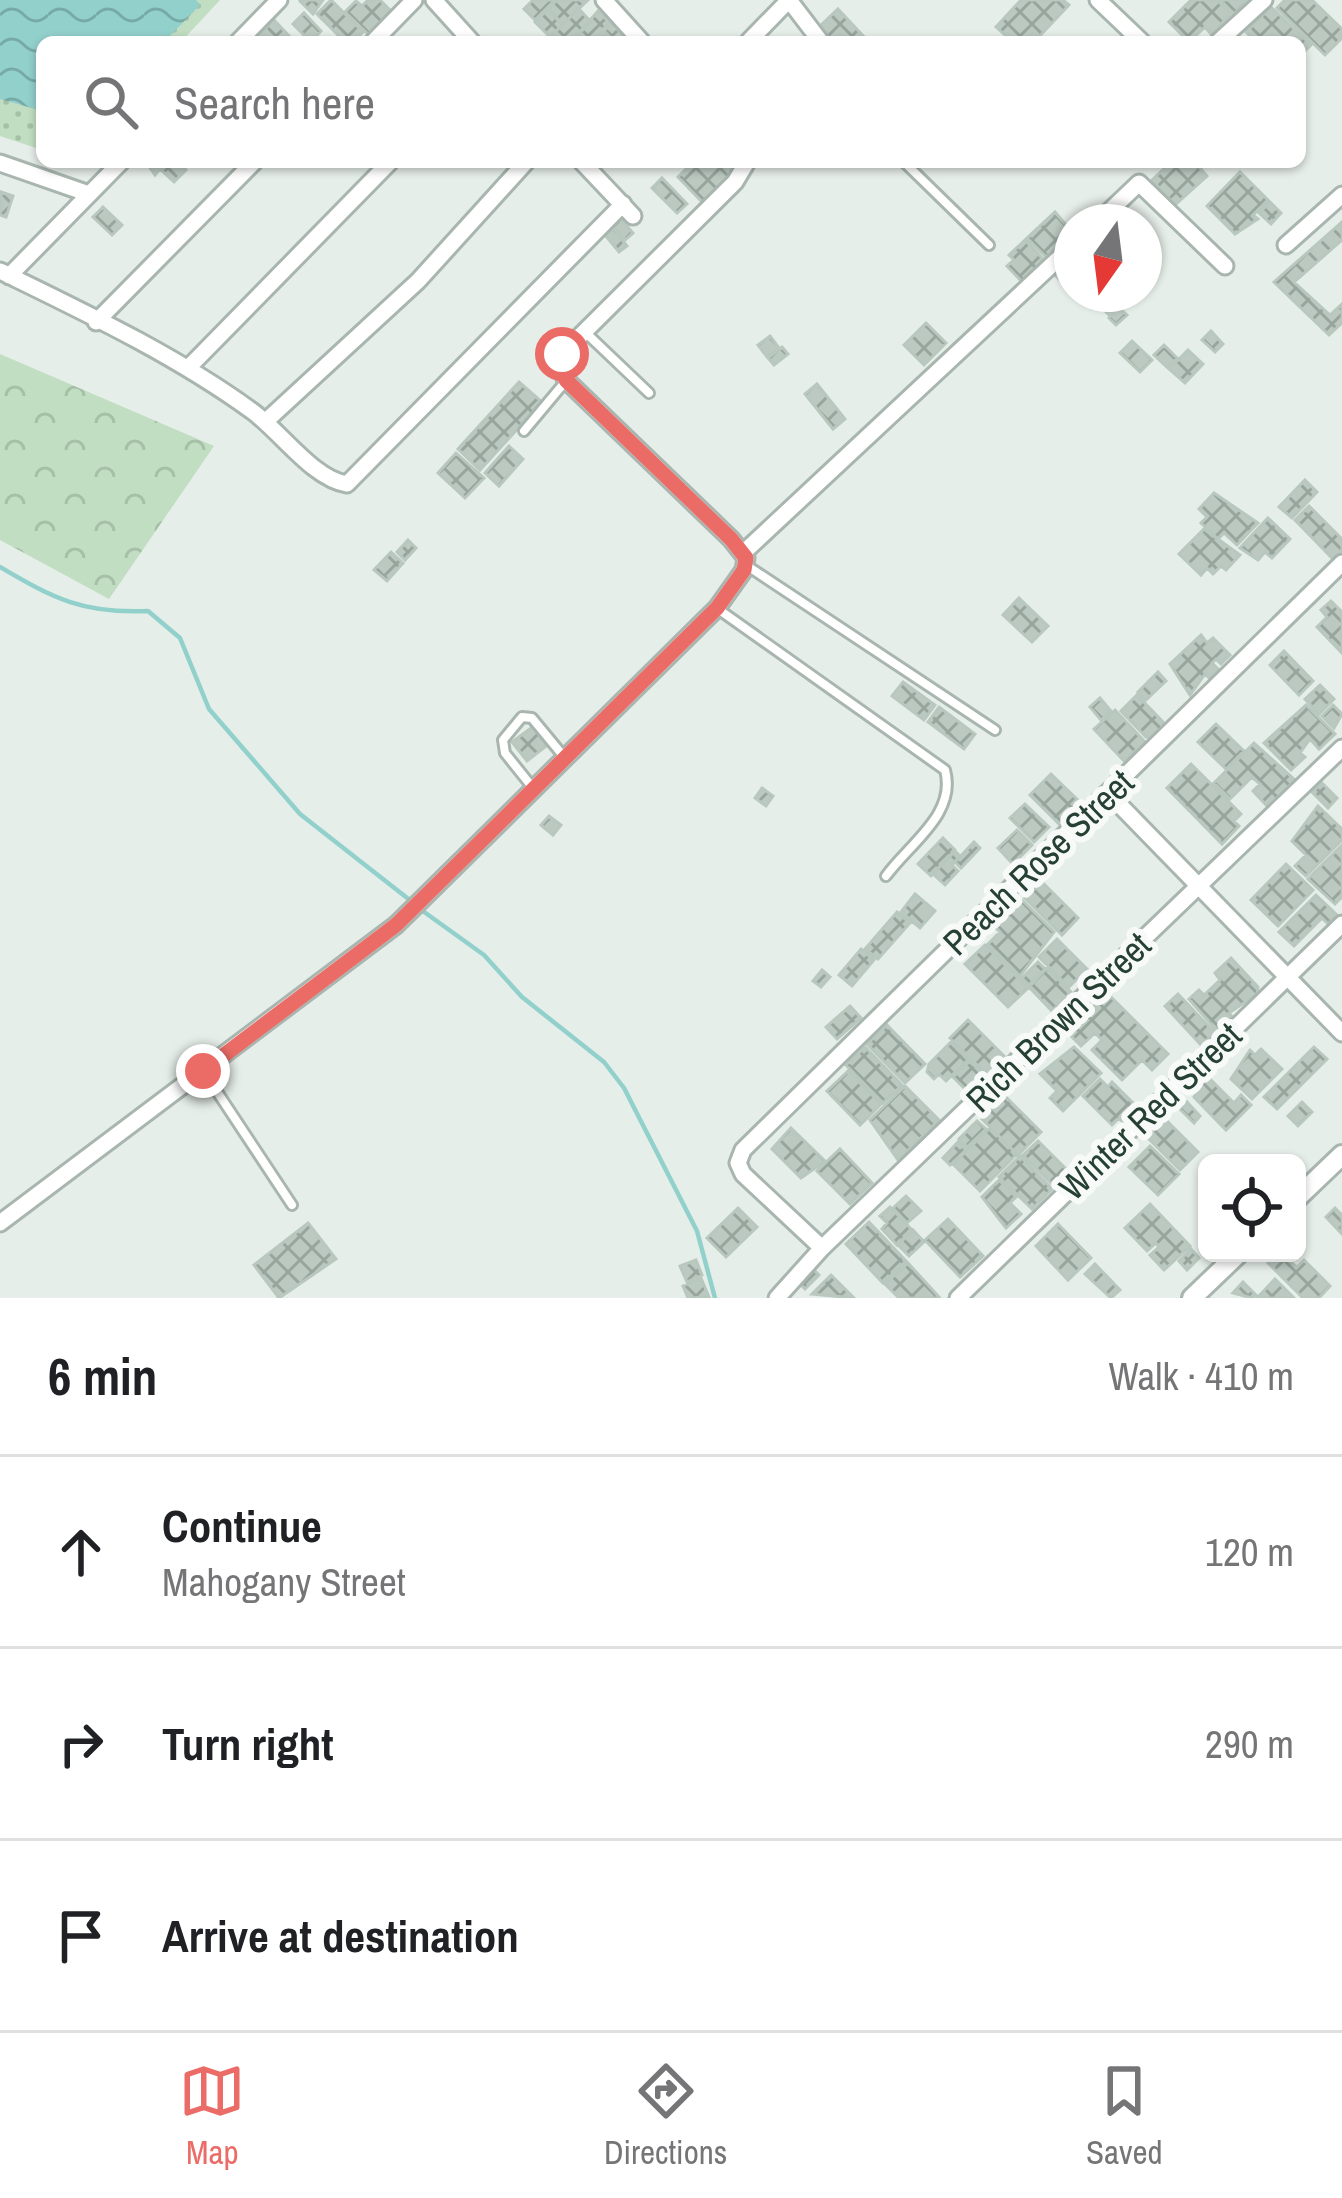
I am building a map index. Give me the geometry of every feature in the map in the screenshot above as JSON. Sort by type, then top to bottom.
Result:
[{"type":"street","points":[[244,36],[279,0]]},
{"type":"street","points":[[379,36],[414,0]]},
{"type":"street","points":[[434,0],[467,36]]},
{"type":"street","points":[[604,0],[637,36]]},
{"type":"street","points":[[754,36],[789,0],[816,36]]},
{"type":"street","points":[[1098,0],[1136,36]]},
{"type":"street","points":[[1225,36],[1264,0]]},
{"type":"street","points":[[0,163],[89,194]]},
{"type":"street","points":[[115,168],[4,273],[190,366],[266,421],[324,473],[347,484],[628,210],[588,168]]},
{"type":"street","points":[[96,322],[248,168]]},
{"type":"street","points":[[190,366],[384,168]]},
{"type":"street","points":[[266,421],[418,281],[521,168]]},
{"type":"street","points":[[743,168],[735,182],[562,354],[560,368],[566,380],[745,559]]},
{"type":"street","points":[[1117,204],[1139,183],[1161,204]]},
{"type":"street","points":[[1286,245],[1342,195]]},
{"type":"street","points":[[1162,205],[1225,266]]},
{"type":"street","points":[[0,1223],[396,925],[717,608],[745,559],[1054,263]]},
{"type":"street","name":"Peach Rose Street","points":[[822,1248],[737,1162],[743,1150],[1342,563]]},
{"type":"street","name":"Rich Brown Street","points":[[777,1298],[822,1248],[1342,748]]},
{"type":"street","points":[[1109,794],[1342,1033]]},
{"type":"street","name":"Winter Red Street","points":[[958,1298],[1342,924]]},
{"type":"street","points":[[1306,1189],[1342,1155]]},
{"type":"street","points":[[1192,1298],[1230,1262]]},
{"type":"lane","points":[[910,168],[989,245]]},
{"type":"lane","points":[[584,332],[649,393]]},
{"type":"lane","points":[[524,430],[566,380]]},
{"type":"lane","points":[[745,559],[995,730]]},
{"type":"lane","points":[[717,608],[945,770],[949,786],[945,805],[886,876]]},
{"type":"lane","points":[[534,790],[505,753],[503,740],[511,727],[522,717],[532,718],[565,758]]},
{"type":"lane","points":[[203,1071],[292,1204]]},
{"type":"green space","points":[[0,0],[220,0],[187,36],[36,36],[36,148],[0,136]]},
{"type":"green space","points":[[0,354],[214,446],[109,599],[0,540]]},
{"type":"water","points":[[0,0],[196,0],[200,5],[170,36],[36,36],[36,109],[0,99]]},
{"type":"building","points":[[301,0],[323,0],[313,14],[300,1]]},
{"type":"building","points":[[331,0],[363,32],[339,36],[317,14]]},
{"type":"building","points":[[368,0],[380,0],[393,13],[370,36],[345,12],[356,1],[362,6]]},
{"type":"building","points":[[533,0],[555,0],[535,20],[524,9]]},
{"type":"building","points":[[557,0],[588,0],[563,24],[548,9]]},
{"type":"building","points":[[1021,0],[1063,0],[1069,5],[1040,36],[1006,36],[996,27]]},
{"type":"building","points":[[1191,0],[1217,0],[1231,14],[1211,34],[1205,27],[1195,36],[1183,36],[1169,22]]},
{"type":"building","points":[[1220,0],[1248,0],[1234,14]]},
{"type":"building","points":[[1285,0],[1312,0],[1342,29],[1342,38],[1325,55],[1277,8]]},
{"type":"building","points":[[1271,7],[1302,36],[1250,36],[1246,32]]},
{"type":"building","points":[[548,9],[562,25],[549,36],[535,22]]},
{"type":"building","points":[[579,9],[591,22],[576,36],[551,36]]},
{"type":"building","points":[[838,9],[863,36],[825,36],[818,28]]},
{"type":"building","points":[[598,11],[610,23],[602,30],[604,36],[576,36]]},
{"type":"building","points":[[304,13],[321,31],[305,36],[293,24]]},
{"type":"building","points":[[274,20],[289,36],[258,36]]},
{"type":"building","points":[[611,23],[623,35],[609,36],[604,31]]},
{"type":"building","points":[[150,168],[186,170],[174,182],[160,169],[155,175]]},
{"type":"building","points":[[687,168],[738,169],[702,202],[678,177]]},
{"type":"building","points":[[1165,168],[1200,168],[1207,176],[1175,205],[1152,180]]},
{"type":"building","points":[[1240,172],[1268,200],[1253,215],[1258,219],[1235,234],[1207,206]]},
{"type":"building","points":[[662,178],[687,204],[677,213],[652,188]]},
{"type":"building","points":[[1,192],[13,196],[6,217],[0,215]]},
{"type":"building","points":[[1270,202],[1281,213],[1271,224],[1259,213]]},
{"type":"building","points":[[103,207],[122,225],[112,235],[93,217]]},
{"type":"building","points":[[1054,213],[1054,249],[1046,257],[1027,238]]},
{"type":"building","points":[[621,219],[633,233],[625,240],[613,225]]},
{"type":"building","points":[[1342,222],[1342,240],[1294,282],[1330,315],[1342,304],[1342,323],[1329,335],[1274,282]]},
{"type":"building","points":[[613,228],[627,246],[619,252],[605,235]]},
{"type":"building","points":[[1025,240],[1044,260],[1024,284],[1007,266],[1014,260],[1009,255]]},
{"type":"building","points":[[1115,312],[1127,315],[1116,325],[1109,318]]},
{"type":"building","points":[[926,323],[946,343],[924,365],[904,345]]},
{"type":"building","points":[[1211,331],[1223,344],[1215,352],[1202,340]]},
{"type":"building","points":[[770,336],[779,348],[767,357],[758,345]]},
{"type":"building","points":[[1132,341],[1152,360],[1140,372],[1120,353]]},
{"type":"building","points":[[1164,345],[1177,358],[1168,368],[1154,355]]},
{"type":"building","points":[[782,347],[788,354],[774,365],[768,358]]},
{"type":"building","points":[[1188,350],[1203,364],[1185,383],[1169,369]]},
{"type":"building","points":[[519,382],[542,402],[480,470],[458,449]]},
{"type":"building","points":[[817,384],[845,419],[833,429],[805,394]]},
{"type":"building","points":[[509,446],[523,459],[499,486],[485,473]]},
{"type":"building","points":[[456,453],[484,478],[465,498],[438,473]]},
{"type":"building","points":[[1305,480],[1317,492],[1292,518],[1279,507]]},
{"type":"building","points":[[1214,493],[1258,523],[1237,545],[1224,533],[1218,539],[1201,523],[1207,517],[1199,509]]},
{"type":"building","points":[[1309,506],[1342,539],[1342,550],[1333,559],[1295,520]]},
{"type":"building","points":[[1268,518],[1290,539],[1272,558],[1265,552],[1258,560],[1240,548]]},
{"type":"building","points":[[1204,529],[1240,555],[1226,570],[1221,566],[1213,574],[1207,568],[1201,575],[1179,554]]},
{"type":"building","points":[[408,540],[416,548],[405,560],[397,552]]},
{"type":"building","points":[[391,552],[403,563],[387,581],[374,570]]},
{"type":"building","points":[[1019,598],[1048,626],[1032,642],[1003,615]]},
{"type":"building","points":[[1331,601],[1342,612],[1342,653],[1317,627],[1327,617],[1321,610]]},
{"type":"building","points":[[1201,635],[1207,643],[1213,638],[1230,655],[1221,664],[1216,659],[1212,663],[1219,670],[1210,679],[1205,674],[1190,695],[1170,664]]},
{"type":"building","points":[[1284,651],[1313,681],[1299,695],[1270,665]]},
{"type":"building","points":[[1158,672],[1166,681],[1146,700],[1138,692]]},
{"type":"building","points":[[903,682],[935,705],[924,720],[892,696]]},
{"type":"building","points":[[1320,685],[1334,699],[1319,714],[1305,699]]},
{"type":"building","points":[[1137,695],[1163,722],[1164,729],[1154,738],[1146,737],[1121,711]]},
{"type":"building","points":[[1100,698],[1111,711],[1101,720],[1090,707]]},
{"type":"building","points":[[1306,705],[1335,734],[1319,749],[1310,739],[1300,753],[1305,757],[1291,770],[1264,743]]},
{"type":"building","points":[[1333,705],[1342,714],[1334,728],[1322,716]]},
{"type":"building","points":[[939,707],[975,734],[964,749],[928,722]]},
{"type":"building","points":[[1115,710],[1145,742],[1124,761],[1094,729]]},
{"type":"building","points":[[1216,724],[1244,751],[1226,769],[1198,742]]},
{"type":"building","points":[[535,725],[549,744],[527,761],[512,742]]},
{"type":"building","points":[[1254,743],[1295,780],[1268,807],[1253,791],[1260,784],[1252,777],[1230,799],[1214,783]]},
{"type":"building","points":[[1191,764],[1241,814],[1234,821],[1239,826],[1222,844],[1167,788]]},
{"type":"building","points":[[1051,774],[1083,805],[1061,826],[1030,795]]},
{"type":"building","points":[[1322,783],[1337,798],[1328,808],[1312,792]]},
{"type":"building","points":[[762,788],[773,796],[766,806],[755,798]]},
{"type":"building","points":[[1025,804],[1049,827],[1034,842],[1010,818]]},
{"type":"building","points":[[1318,806],[1342,829],[1342,840],[1306,876],[1295,866],[1306,855],[1292,841]]},
{"type":"building","points":[[549,816],[561,825],[553,835],[541,825]]},
{"type":"building","points":[[1017,830],[1032,845],[1013,864],[998,848]]},
{"type":"building","points":[[943,838],[955,850],[931,876],[918,864]]},
{"type":"building","points":[[974,842],[980,848],[961,868],[955,862]]},
{"type":"building","points":[[1342,845],[1342,897],[1335,904],[1308,879]]},
{"type":"building","points":[[955,851],[960,856],[952,865],[958,871],[945,885],[933,874]]},
{"type":"building","points":[[1286,864],[1313,890],[1278,926],[1251,900]]},
{"type":"building","points":[[1042,882],[1078,918],[1062,935],[1025,898]]},
{"type":"building","points":[[915,894],[935,911],[920,928],[901,912]]},
{"type":"building","points":[[1316,895],[1337,915],[1328,924],[1322,918],[1294,946],[1279,932]]},
{"type":"building","points":[[1022,900],[1054,932],[1020,976],[988,944],[1000,932],[995,927]]},
{"type":"building","points":[[897,912],[910,923],[878,959],[865,949]]},
{"type":"building","points":[[1057,939],[1087,969],[1069,987],[1039,957]]},
{"type":"building","points":[[985,945],[1028,988],[1008,1007],[965,964]]},
{"type":"building","points":[[861,949],[874,960],[852,986],[839,975]]},
{"type":"building","points":[[1231,958],[1258,987],[1257,994],[1229,1013],[1233,1018],[1218,1032],[1189,999],[1199,990],[1204,995],[1220,980],[1215,973]]},
{"type":"building","points":[[1038,962],[1045,969],[1028,986],[1021,979]]},
{"type":"building","points":[[1047,968],[1071,992],[1052,1011],[1029,987]]},
{"type":"building","points":[[822,970],[830,977],[821,987],[813,981]]},
{"type":"building","points":[[1107,993],[1168,1054],[1152,1070],[1142,1060],[1122,1080],[1092,1050],[1102,1040],[1095,1033],[1081,1046],[1067,1032]]},
{"type":"building","points":[[1178,994],[1215,1033],[1201,1045],[1165,1006]]},
{"type":"building","points":[[850,1006],[861,1018],[837,1039],[826,1027]]},
{"type":"building","points":[[968,1020],[1005,1057],[987,1075],[950,1038]]},
{"type":"building","points":[[887,1025],[925,1064],[905,1083],[867,1044]]},
{"type":"building","points":[[951,1042],[968,1060],[946,1081],[939,1074],[934,1079],[927,1072],[929,1064]]},
{"type":"building","points":[[865,1047],[902,1085],[883,1103],[846,1065]]},
{"type":"building","points":[[1074,1047],[1101,1073],[1063,1111],[1050,1098],[1057,1091],[1040,1074]]},
{"type":"building","points":[[1314,1047],[1327,1059],[1277,1109],[1264,1097]]},
{"type":"building","points":[[1261,1049],[1282,1069],[1252,1099],[1231,1079],[1250,1050],[1255,1055]]},
{"type":"building","points":[[970,1061],[986,1078],[970,1094],[953,1077]]},
{"type":"building","points":[[848,1071],[881,1104],[860,1125],[827,1091]]},
{"type":"building","points":[[1207,1076],[1234,1103],[1241,1095],[1251,1105],[1226,1130],[1194,1097]]},
{"type":"building","points":[[1100,1079],[1108,1087],[1112,1082],[1139,1109],[1124,1123],[1119,1118],[1112,1125],[1083,1096]]},
{"type":"building","points":[[905,1086],[939,1120],[898,1160],[870,1120]]},
{"type":"building","points":[[1005,1096],[1041,1132],[1018,1155],[982,1119]]},
{"type":"building","points":[[1187,1102],[1200,1116],[1194,1123],[1180,1109]]},
{"type":"building","points":[[1302,1102],[1312,1112],[1298,1126],[1288,1116]]},
{"type":"building","points":[[1165,1119],[1198,1152],[1180,1170],[1147,1137]]},
{"type":"building","points":[[977,1121],[986,1129],[967,1147],[959,1139]]},
{"type":"building","points":[[791,1128],[825,1161],[801,1178],[772,1149]]},
{"type":"building","points":[[990,1128],[1017,1154],[980,1191],[953,1164]]},
{"type":"building","points":[[1038,1141],[1070,1173],[1055,1187],[1023,1155]]},
{"type":"building","points":[[958,1142],[966,1150],[950,1165],[943,1158]]},
{"type":"building","points":[[1150,1146],[1179,1174],[1158,1195],[1129,1167]]},
{"type":"building","points":[[840,1149],[872,1183],[850,1204],[817,1171]]},
{"type":"building","points":[[1020,1156],[1052,1189],[1032,1209],[999,1177]]},
{"type":"building","points":[[999,1180],[1016,1197],[1010,1203],[1021,1214],[1006,1228],[982,1197]]},
{"type":"building","points":[[906,1196],[921,1211],[907,1223],[893,1208]]},
{"type":"building","points":[[1150,1204],[1190,1246],[1164,1270],[1150,1255],[1159,1247],[1156,1243],[1147,1251],[1125,1228]]},
{"type":"building","points":[[890,1207],[912,1230],[897,1245],[882,1229],[887,1223],[880,1216]]},
{"type":"building","points":[[738,1208],[757,1227],[726,1257],[707,1238]]},
{"type":"building","points":[[1335,1208],[1342,1215],[1342,1234],[1326,1217]]},
{"type":"building","points":[[948,1219],[983,1256],[960,1277],[925,1240]]},
{"type":"building","points":[[869,1222],[906,1261],[883,1283],[846,1244]]},
{"type":"building","points":[[308,1223],[336,1259],[279,1298],[254,1265]]},
{"type":"building","points":[[1058,1224],[1091,1258],[1068,1280],[1036,1246]]},
{"type":"building","points":[[913,1230],[924,1242],[909,1256],[898,1245]]},
{"type":"building","points":[[1191,1249],[1198,1257],[1187,1270],[1179,1261]]},
{"type":"building","points":[[696,1260],[702,1275],[687,1282],[680,1266]]},
{"type":"building","points":[[1290,1262],[1297,1267],[1306,1262],[1330,1286],[1319,1298],[1303,1298],[1268,1263]]},
{"type":"building","points":[[908,1263],[939,1297],[899,1298],[885,1284]]},
{"type":"building","points":[[1095,1264],[1120,1290],[1111,1298],[1085,1274]]},
{"type":"building","points":[[811,1267],[819,1275],[805,1289],[797,1281]]},
{"type":"building","points":[[831,1275],[854,1298],[812,1294]]},
{"type":"building","points":[[701,1278],[709,1297],[688,1298],[683,1286]]},
{"type":"building","points":[[1275,1279],[1294,1298],[1257,1298]]},
{"type":"building","points":[[1243,1282],[1256,1295],[1233,1293]]},
{"type":"waterway","points":[[0,567],[70,602],[105,610],[148,611],[180,638],[209,709],[300,814],[411,901]]},
{"type":"waterway","points":[[420,909],[484,955],[522,997],[604,1062],[624,1088],[697,1231],[715,1298]]},
{"type":"route","points":[[203,1071],[339,973],[396,925],[717,608],[744,570],[746,558],[731,539],[566,380],[560,368],[562,354]]}]
